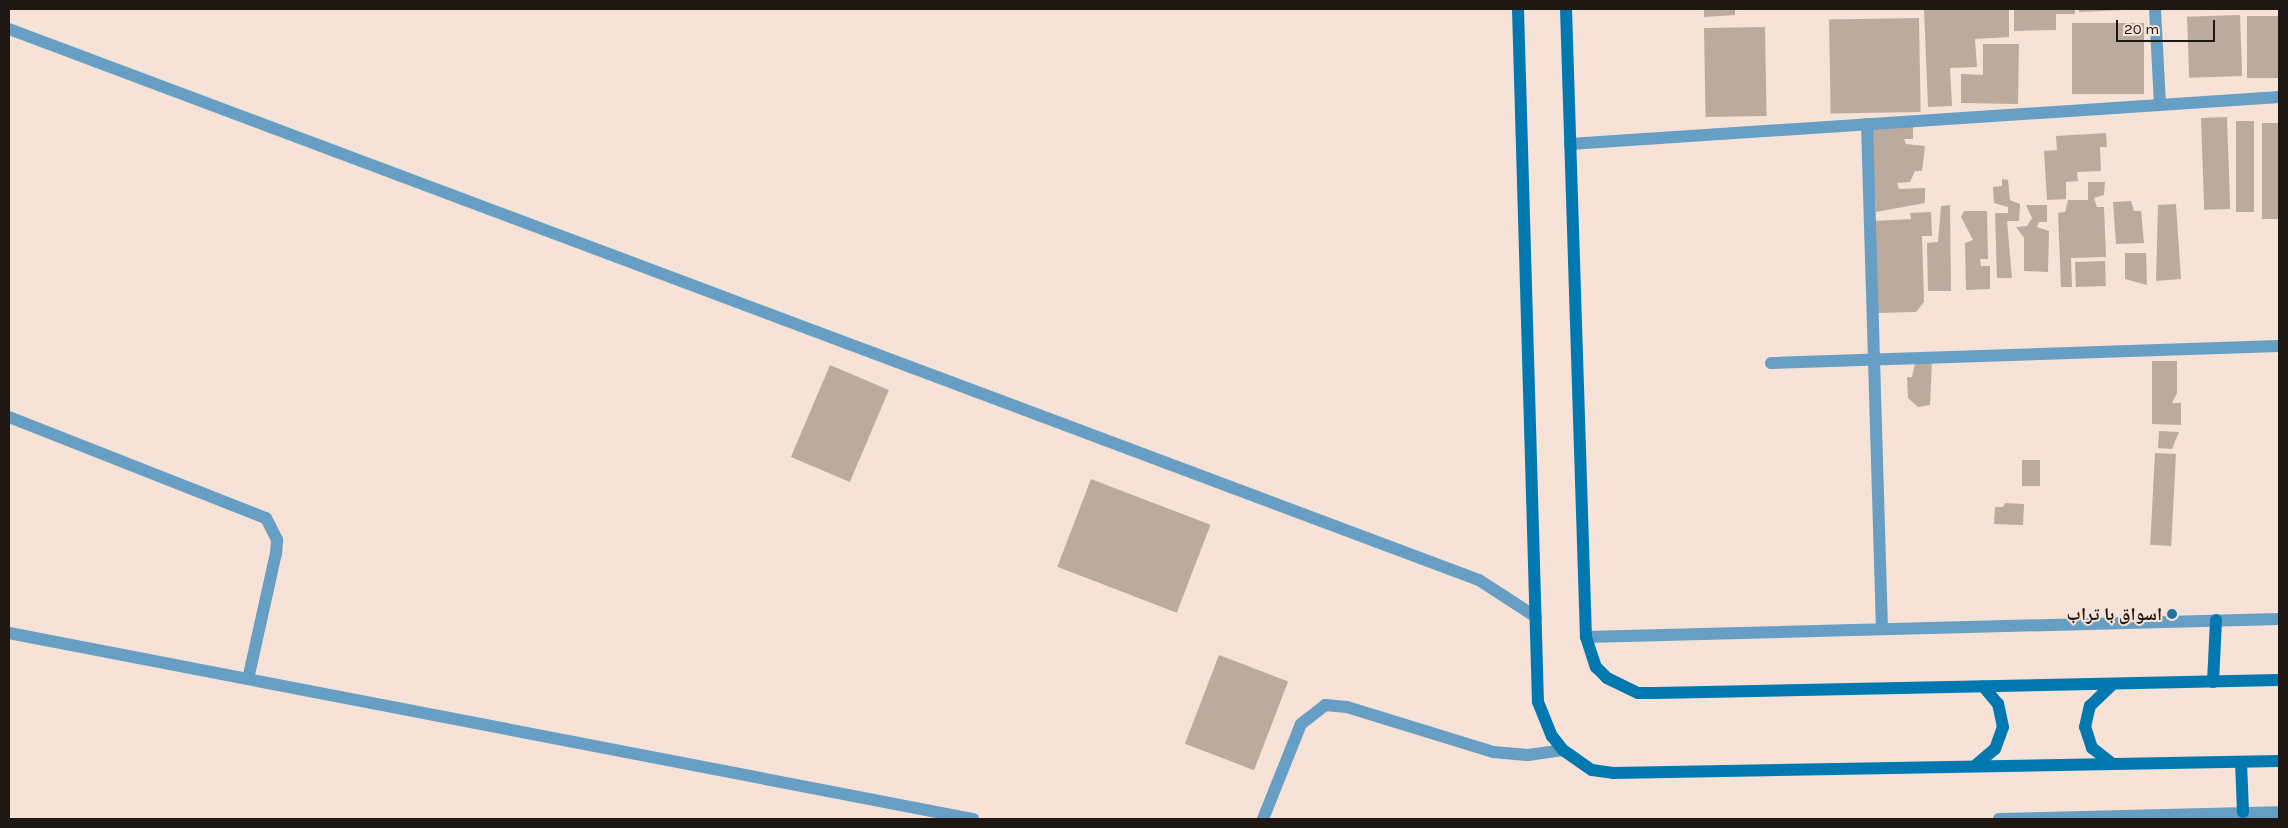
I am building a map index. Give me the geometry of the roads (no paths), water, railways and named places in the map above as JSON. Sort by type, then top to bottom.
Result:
[{"type":"street","points":[[1518,9],[1538,702],[1552,736],[1563,750],[1592,770],[1613,773],[1977,764],[2279,761]]},
{"type":"street","points":[[1566,9],[1586,636],[1596,666],[1607,678],[1638,693],[2279,680]]},
{"type":"street","points":[[2155,9],[2160,103]]},
{"type":"street","points":[[9,29],[1479,580],[1536,617]]},
{"type":"street","points":[[1570,144],[2160,103],[2279,97]]},
{"type":"street","points":[[1868,124],[1882,629]]},
{"type":"street","points":[[1771,363],[2279,346]]},
{"type":"street","points":[[9,417],[266,518],[277,540],[276,553],[248,679]]},
{"type":"street","points":[[1586,636],[2279,619]]},
{"type":"street","points":[[2213,682],[2216,620]]},
{"type":"street","points":[[9,633],[973,819]]},
{"type":"street","points":[[2110,762],[2092,748],[2085,727],[2096,696],[2114,684]]},
{"type":"street","points":[[1977,764],[1995,749],[2002,727],[1998,704],[1983,686]]},
{"type":"street","points":[[1263,819],[1301,724],[1326,705],[1347,707],[1493,752],[1528,755],[1563,750]]},
{"type":"street","points":[[2241,762],[2243,812]]},
{"type":"street","points":[[1999,819],[2279,812]]},
{"type":"place","name":"اسواق با تراب","points":[[2172,614]]}]
